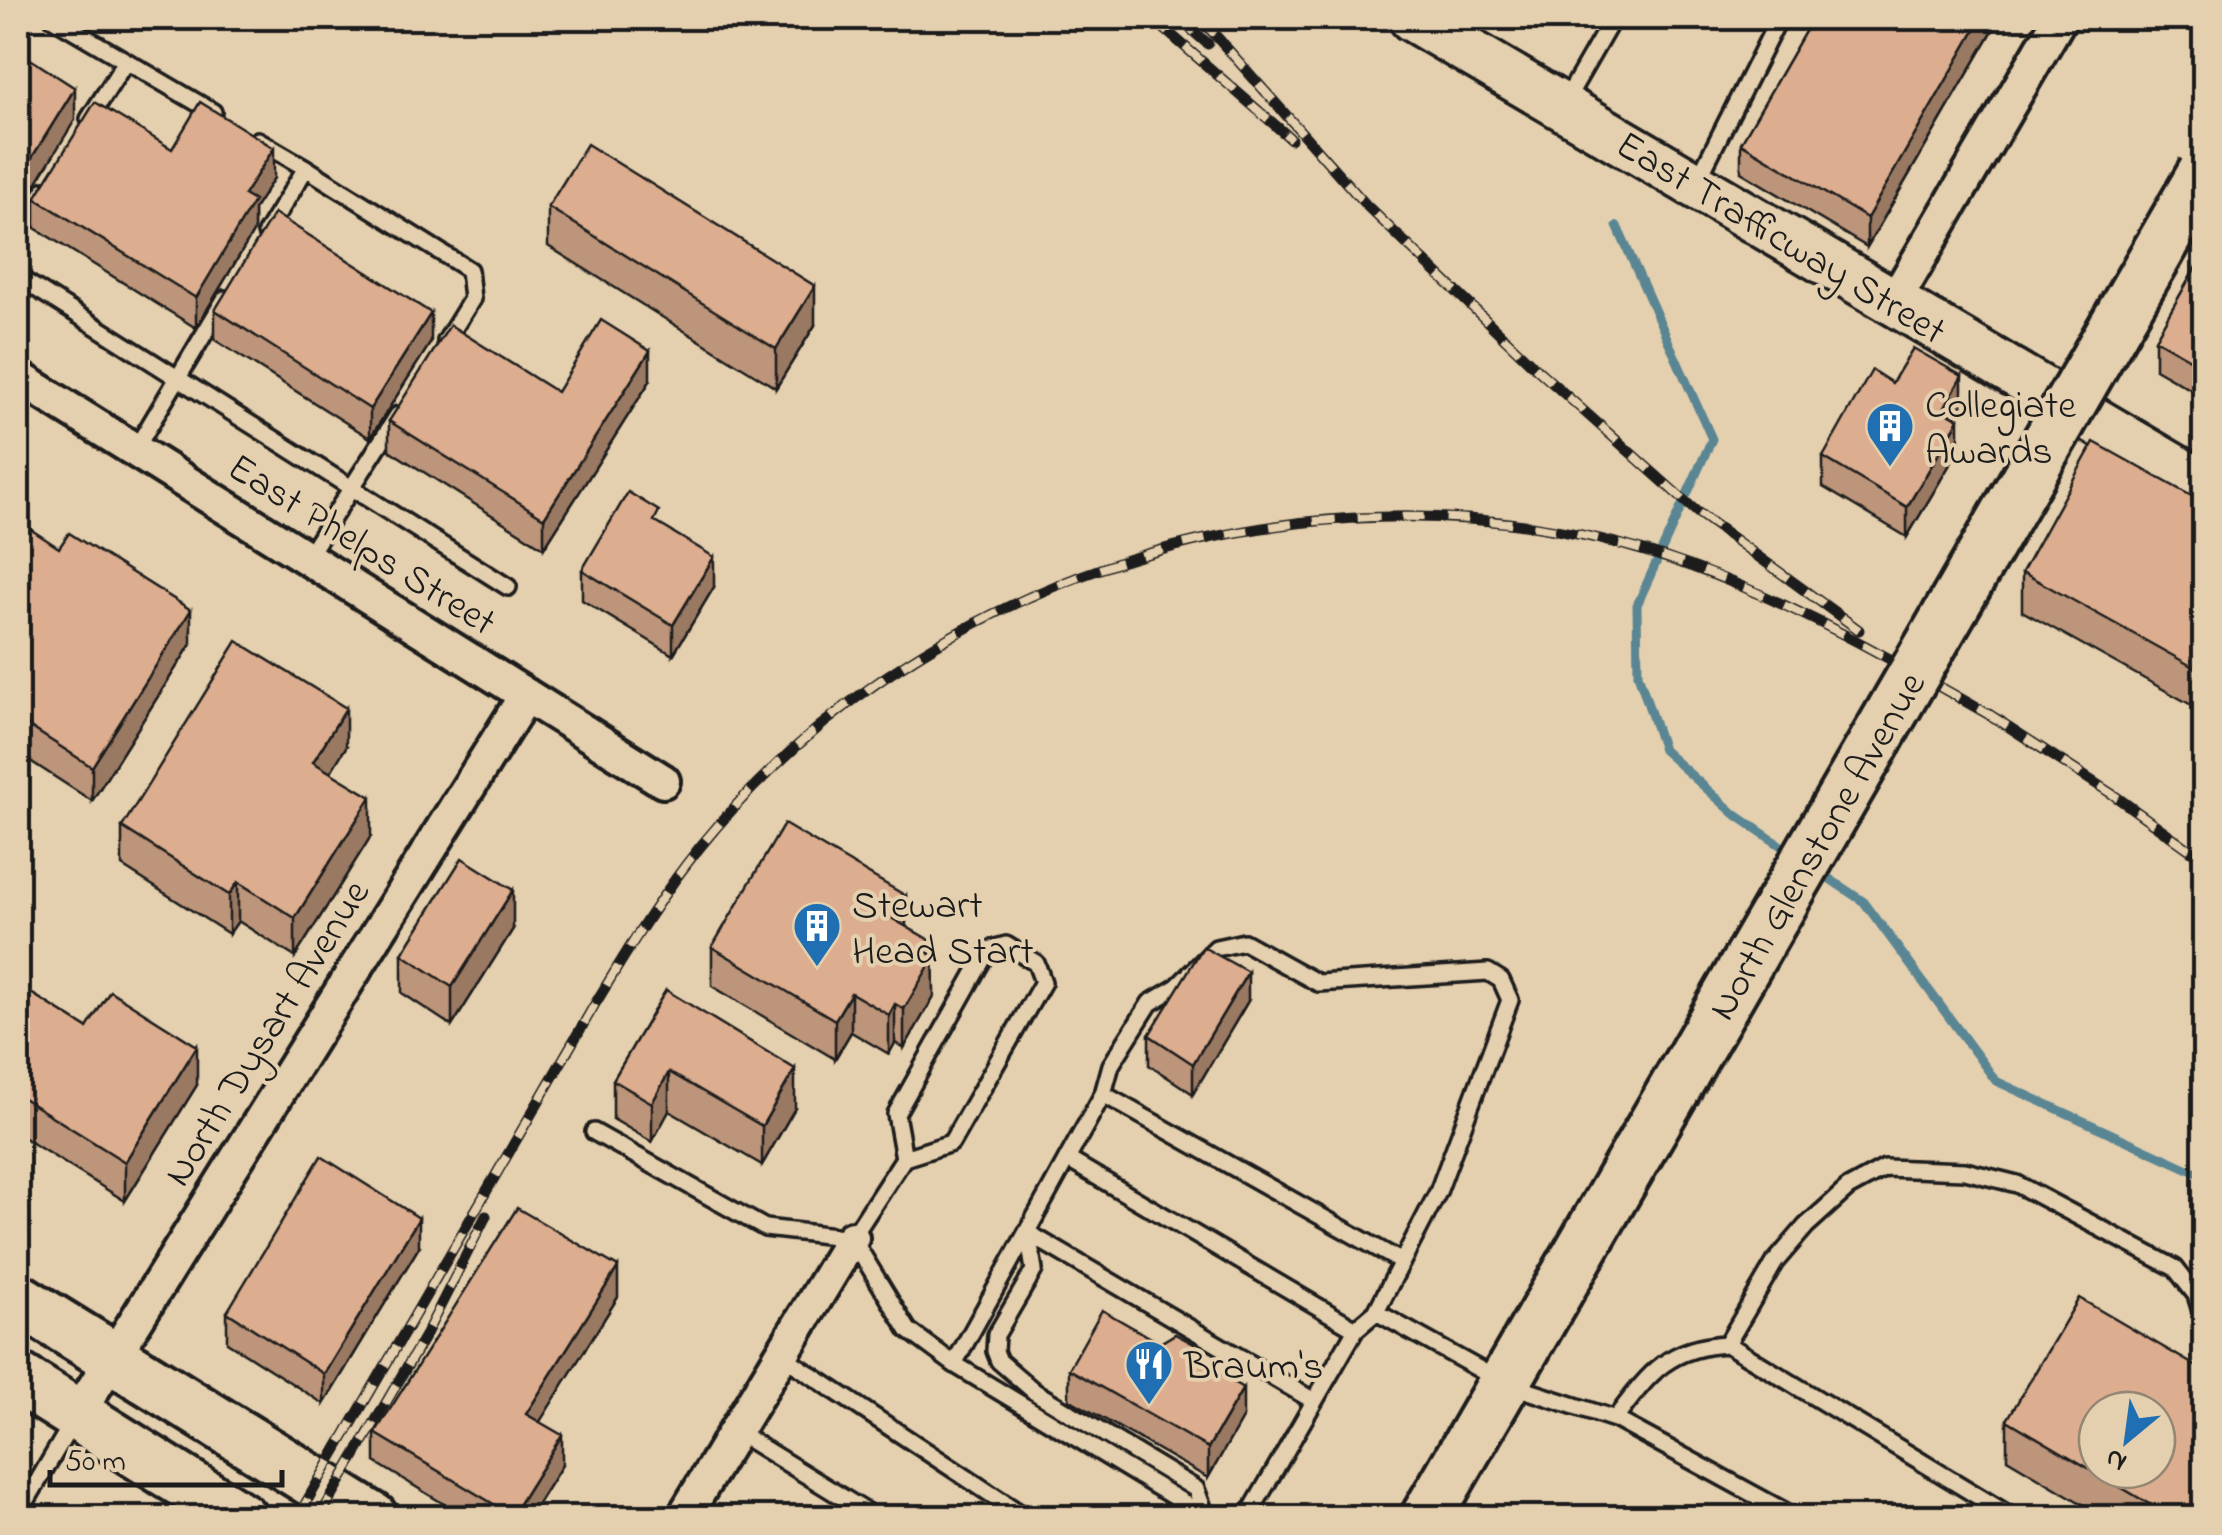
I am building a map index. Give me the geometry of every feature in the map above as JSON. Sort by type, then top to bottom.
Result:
[{"type":"main road","name":"East Trafficway Street","points":[[1412,18],[2204,485]]},
{"type":"main road","name":"North Glenstone Avenue","points":[[1426,1518],[2204,172]]},
{"type":"main road","points":[[18,1299],[372,1518]]},
{"type":"main road","points":[[18,1378],[241,1518]]},
{"type":"street","points":[[1894,302],[2060,18]]},
{"type":"street","name":"East Phelps Street","points":[[18,377],[663,781]]},
{"type":"street","name":"North Dysart Avenue","points":[[77,1415],[526,695]]},
{"type":"street","points":[[683,1518],[852,1238]]},
{"type":"lane","points":[[52,18],[224,120]]},
{"type":"lane","points":[[1562,106],[1613,18]]},
{"type":"lane","points":[[1695,185],[1778,18]]},
{"type":"lane","points":[[77,139],[126,61]]},
{"type":"lane","points":[[241,129],[469,270],[472,299],[432,362]]},
{"type":"lane","points":[[257,248],[306,168]]},
{"type":"lane","points":[[18,233],[57,170]]},
{"type":"lane","points":[[18,277],[508,587]]},
{"type":"lane","points":[[135,450],[237,280]]},
{"type":"lane","points":[[307,558],[412,394]]},
{"type":"lane","points":[[954,1364],[1103,1094],[1110,1065],[1150,1003],[1177,988],[1216,948],[1244,942],[1318,983],[1488,972],[1501,980],[1510,1000],[1438,1192],[1376,1312],[1356,1329],[1247,1518]]},
{"type":"lane","points":[[852,1238],[904,1158],[951,1143],[1043,982],[1036,963],[1006,945],[988,950],[896,1114],[904,1158]]},
{"type":"lane","points":[[1103,1094],[1402,1262]]},
{"type":"lane","points":[[594,1132],[765,1228],[852,1238]]},
{"type":"lane","points":[[1067,1159],[1356,1329]]},
{"type":"lane","points":[[1727,1344],[1775,1262],[1806,1226],[1848,1188],[1885,1168],[1965,1171],[2017,1184],[2175,1268],[2196,1295],[2204,1321]]},
{"type":"lane","points":[[1028,1233],[1314,1401]]},
{"type":"lane","points":[[1028,1233],[1034,1270],[996,1335],[995,1351],[1000,1361],[1035,1392],[1196,1489],[1207,1517]]},
{"type":"lane","points":[[852,1238],[908,1330],[954,1364],[1207,1517]]},
{"type":"lane","points":[[1376,1312],[1504,1383],[1615,1420],[1797,1518]]},
{"type":"lane","points":[[1615,1420],[1644,1380],[1669,1356],[1704,1345],[1727,1344],[2014,1518]]},
{"type":"lane","points":[[781,1355],[1004,1511],[1027,1518]]},
{"type":"lane","points":[[18,1515],[77,1415]]},
{"type":"lane","points":[[735,1432],[876,1518]]},
{"type":"building","points":[[1813,18],[1982,18],[1867,218],[1741,143]]},
{"type":"building","points":[[18,51],[75,88],[18,180]]},
{"type":"building","points":[[95,102],[172,149],[200,102],[274,148],[244,195],[254,201],[196,298],[35,198]]},
{"type":"building","points":[[587,144],[815,286],[776,349],[548,207]]},
{"type":"building","points":[[274,213],[431,313],[370,409],[215,310]]},
{"type":"building","points":[[2204,253],[2204,367],[2155,339]]},
{"type":"building","points":[[601,320],[650,351],[544,518],[389,421],[450,325],[557,392]]},
{"type":"building","name":"Collegiate Awards","points":[[1913,348],[1962,376],[1943,410],[1959,419],[1907,507],[1823,457],[1872,370],[1892,383]]},
{"type":"building","points":[[2094,442],[2204,503],[2204,673],[2022,572]]},
{"type":"building","points":[[628,492],[659,511],[654,521],[714,557],[673,625],[582,570]]},
{"type":"building","points":[[18,521],[59,548],[69,533],[191,610],[92,767],[18,719]]},
{"type":"building","points":[[237,641],[346,708],[313,762],[371,797],[295,918],[238,882],[229,895],[122,827]]},
{"type":"building","name":"Stewart Head Start","points":[[784,824],[906,896],[893,919],[933,942],[927,952],[934,957],[904,1009],[895,1004],[889,1015],[851,993],[835,1020],[712,947]]},
{"type":"building","points":[[462,858],[513,890],[452,987],[402,954]]},
{"type":"building","points":[[1203,947],[1248,972],[1193,1064],[1149,1035]]},
{"type":"building","points":[[18,985],[87,1028],[110,991],[197,1046],[125,1162],[18,1095]]},
{"type":"building","points":[[666,990],[795,1069],[762,1126],[669,1072],[652,1103],[613,1080]]},
{"type":"building","points":[[321,1156],[419,1218],[324,1374],[227,1312]]},
{"type":"building","points":[[517,1208],[618,1267],[526,1414],[562,1435],[512,1515],[375,1433]]},
{"type":"building","points":[[2079,1298],[2204,1371],[2204,1518],[2173,1518],[2126,1490],[2177,1490],[2177,1390],[2077,1390],[2077,1461],[2007,1420]]},
{"type":"building","points":[[1102,1310],[1160,1343],[1175,1334],[1194,1344],[1195,1360],[1243,1388],[1208,1448],[1069,1369]]},
{"type":"waterway","points":[[1617,226],[1712,439],[1637,605],[1638,674],[1663,750],[1736,815],[1793,854]]},
{"type":"waterway","points":[[1818,871],[1864,902],[1996,1081],[2204,1176]]},
{"type":"railway","points":[[1152,18],[1291,139]]},
{"type":"railway","points":[[1178,18],[1208,44]]},
{"type":"railway","points":[[1200,18],[1366,205],[1539,371],[1697,512],[1859,630]]},
{"type":"railway","points":[[297,1518],[595,1004],[685,866],[786,756],[884,678],[992,615],[1107,567],[1227,534],[1351,518],[1476,520],[1600,539],[1706,572],[1807,616],[2002,722]]},
{"type":"railway","points":[[1989,714],[2204,860]]},
{"type":"railway","points":[[319,1518],[426,1334],[486,1216]]},
{"type":"place","name":"Collegiate Awards","points":[[1890,468]]},
{"type":"place","name":"Stewart Head Start","points":[[817,968]]},
{"type":"place","name":"Braum's","points":[[1149,1406]]}]
